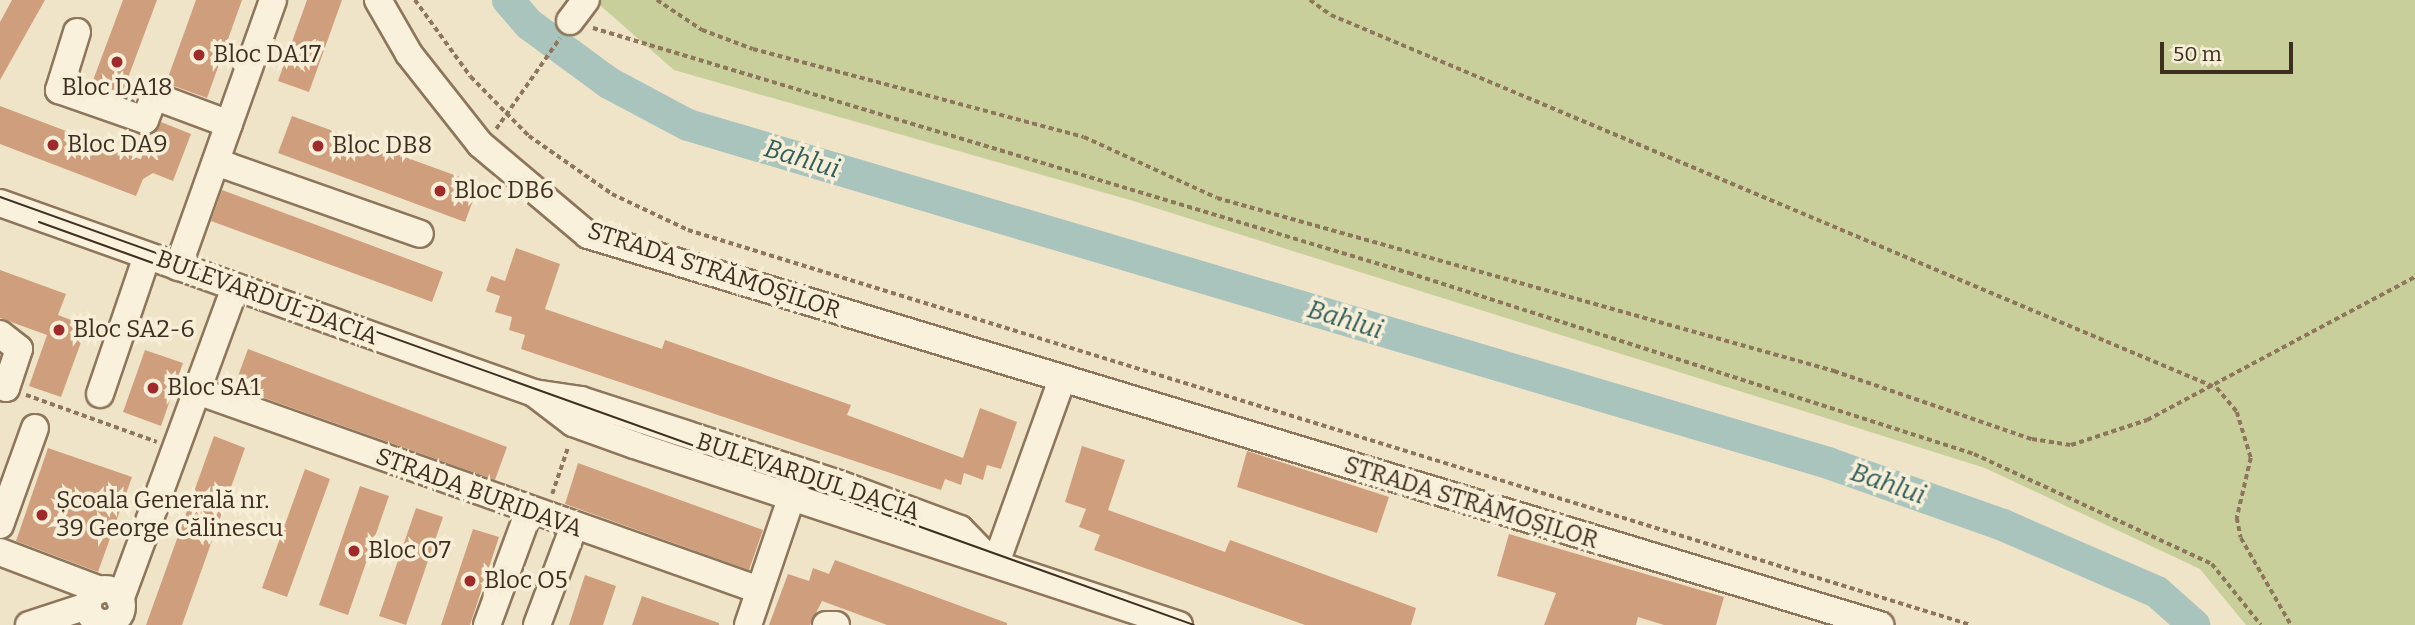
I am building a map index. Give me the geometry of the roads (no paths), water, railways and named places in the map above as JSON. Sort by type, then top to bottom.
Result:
[{"type":"street","points":[[178,267],[273,0]]},
{"type":"street","name":"STRADA STRĂMOȘILOR","points":[[378,0],[409,54],[480,144],[588,235],[1826,618],[1880,625]]},
{"type":"street","points":[[570,21],[586,0]]},
{"type":"street","points":[[77,32],[59,90],[145,120],[154,96],[229,124]]},
{"type":"street","points":[[216,162],[420,234]]},
{"type":"street","name":"BULEVARDUL DACIA","points":[[0,203],[534,393],[573,423],[795,488],[950,554],[994,560],[1179,625]]},
{"type":"street","points":[[100,394],[147,256]]},
{"type":"street","points":[[110,625],[90,616],[179,450],[234,287]]},
{"type":"street","points":[[0,334],[19,349],[3,387]]},
{"type":"street","points":[[994,560],[1061,382]]},
{"type":"street","name":"STRADA BURIDAVA","points":[[200,392],[537,514],[760,590]]},
{"type":"street","points":[[0,525],[35,428]]},
{"type":"street","points":[[748,625],[795,488]]},
{"type":"street","points":[[488,625],[537,514]]},
{"type":"street","points":[[537,625],[574,526]]},
{"type":"street","points":[[0,552],[102,598]]},
{"type":"street","points":[[34,624],[102,598]]},
{"type":"street","points":[[826,625],[836,625]]},
{"type":"waterway","name":"Bahlui","points":[[508,0],[530,25],[609,83],[688,125],[1828,463],[2003,525],[2157,592],[2194,625]]},
{"type":"tram line","points":[[0,197],[1194,625]]},
{"type":"tram line","points":[[39,222],[211,284]]},
{"type":"place","name":"Bloc DA17","points":[[199,55]]},
{"type":"place","name":"Bloc DA18","points":[[117,62]]},
{"type":"place","name":"Bloc DA9","points":[[53,145]]},
{"type":"place","name":"Bloc DB8","points":[[318,146]]},
{"type":"place","name":"Bloc DB6","points":[[440,191]]},
{"type":"place","name":"Bloc SA2-6","points":[[59,330]]},
{"type":"place","name":"Bloc SA1","points":[[153,388]]},
{"type":"place","name":"Școala Generală nr. 39 George Călinescu","points":[[42,515]]},
{"type":"place","name":"Bloc O7","points":[[354,551]]},
{"type":"place","name":"Bloc O5","points":[[470,581]]}]
